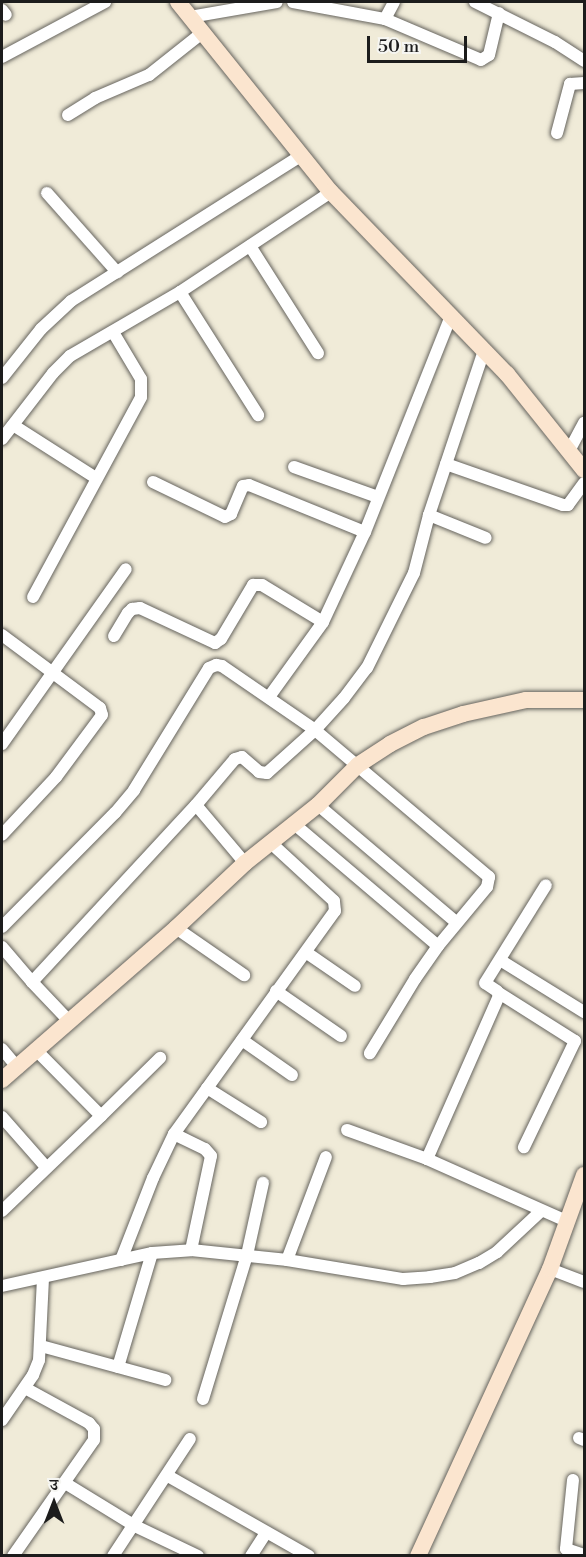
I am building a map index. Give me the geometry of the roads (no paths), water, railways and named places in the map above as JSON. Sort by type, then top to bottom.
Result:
[{"type":"street","points":[[2,57],[105,2]]},
{"type":"street","points":[[178,2],[331,192],[532,402],[585,470]]},
{"type":"street","points":[[190,17],[217,6],[277,2]]},
{"type":"street","points":[[293,2],[385,19],[481,60],[489,55],[499,13]]},
{"type":"street","points":[[385,19],[394,2]]},
{"type":"street","points":[[475,2],[555,42],[585,61]]},
{"type":"street","points":[[68,116],[95,98],[149,75],[202,33]]},
{"type":"street","points":[[557,133],[570,84],[585,83]]},
{"type":"street","points":[[2,378],[54,316],[71,301],[302,155]]},
{"type":"street","points":[[2,439],[60,364],[180,292],[331,192]]},
{"type":"street","points":[[47,193],[117,272]]},
{"type":"street","points":[[250,246],[318,353]]},
{"type":"street","points":[[180,292],[258,414]]},
{"type":"street","points":[[268,697],[323,622],[365,532],[451,316]]},
{"type":"street","points":[[33,597],[96,477],[137,407],[142,387],[141,379],[113,332]]},
{"type":"street","points":[[32,982],[196,805],[235,759],[242,757],[259,772],[267,773],[315,730],[367,668],[414,573],[429,515],[483,351]]},
{"type":"street","points":[[569,451],[585,423]]},
{"type":"street","points":[[13,425],[96,477]]},
{"type":"street","points":[[446,464],[563,505],[568,505],[585,483]]},
{"type":"street","points":[[294,467],[378,497]]},
{"type":"street","points":[[153,482],[225,517],[231,514],[243,486],[249,485],[365,532]]},
{"type":"street","points":[[429,515],[486,538]]},
{"type":"street","points":[[2,744],[126,569]]},
{"type":"street","points":[[114,636],[128,613],[136,608],[215,644],[221,639],[253,585],[262,585],[323,622]]},
{"type":"street","points":[[2,635],[100,708],[102,715],[56,777],[2,836]]},
{"type":"street","points":[[2,927],[95,834],[134,790],[212,666],[222,666],[315,730],[489,877],[487,886],[438,946],[370,1053]]},
{"type":"street","points":[[2,1080],[38,1051],[176,928],[245,863],[318,805],[358,765],[390,744],[424,728],[463,714],[526,700],[585,700]]},
{"type":"street","points":[[196,805],[245,863]]},
{"type":"street","points":[[318,805],[456,922]]},
{"type":"street","points":[[293,823],[438,946]]},
{"type":"street","points":[[121,1260],[153,1178],[174,1134],[276,991],[308,953],[335,911],[336,904],[270,843]]},
{"type":"street","points":[[524,1147],[575,1041],[485,985],[546,885]]},
{"type":"street","points":[[176,928],[244,975]]},
{"type":"street","points":[[2,947],[70,1022]]},
{"type":"street","points":[[308,953],[355,986]]},
{"type":"street","points":[[500,960],[585,1012]]},
{"type":"street","points":[[276,991],[341,1036]]},
{"type":"street","points":[[427,1160],[499,993]]},
{"type":"street","points":[[242,1040],[292,1075]]},
{"type":"street","points":[[2,1049],[18,1068]]},
{"type":"street","points":[[38,1051],[101,1116]]},
{"type":"street","points":[[2,1211],[160,1058]]},
{"type":"street","points":[[207,1088],[261,1122]]},
{"type":"street","points":[[2,1117],[46,1167]]},
{"type":"street","points":[[346,1130],[427,1160],[566,1221]]},
{"type":"street","points":[[174,1134],[205,1149],[211,1156],[190,1250]]},
{"type":"street","points":[[287,1260],[326,1157]]},
{"type":"street","points":[[418,1556],[550,1269],[585,1175]]},
{"type":"street","points":[[203,1399],[247,1255],[263,1183]]},
{"type":"street","points":[[2,1286],[43,1279],[152,1253],[190,1250],[287,1260],[403,1278],[455,1273],[497,1252],[542,1211]]},
{"type":"street","points":[[118,1367],[152,1253]]},
{"type":"street","points":[[550,1269],[585,1282]]},
{"type":"street","points":[[2,1420],[25,1388],[39,1360],[43,1279]]},
{"type":"street","points":[[41,1346],[165,1380]]},
{"type":"street","points":[[13,1556],[94,1440],[94,1429],[89,1423],[25,1388]]},
{"type":"street","points":[[113,1556],[168,1476],[190,1439]]},
{"type":"street","points":[[168,1476],[309,1556]]},
{"type":"street","points":[[573,1480],[566,1549],[585,1555]]},
{"type":"street","points":[[65,1483],[135,1526],[198,1556]]},
{"type":"street","points":[[251,1556],[266,1533]]}]
